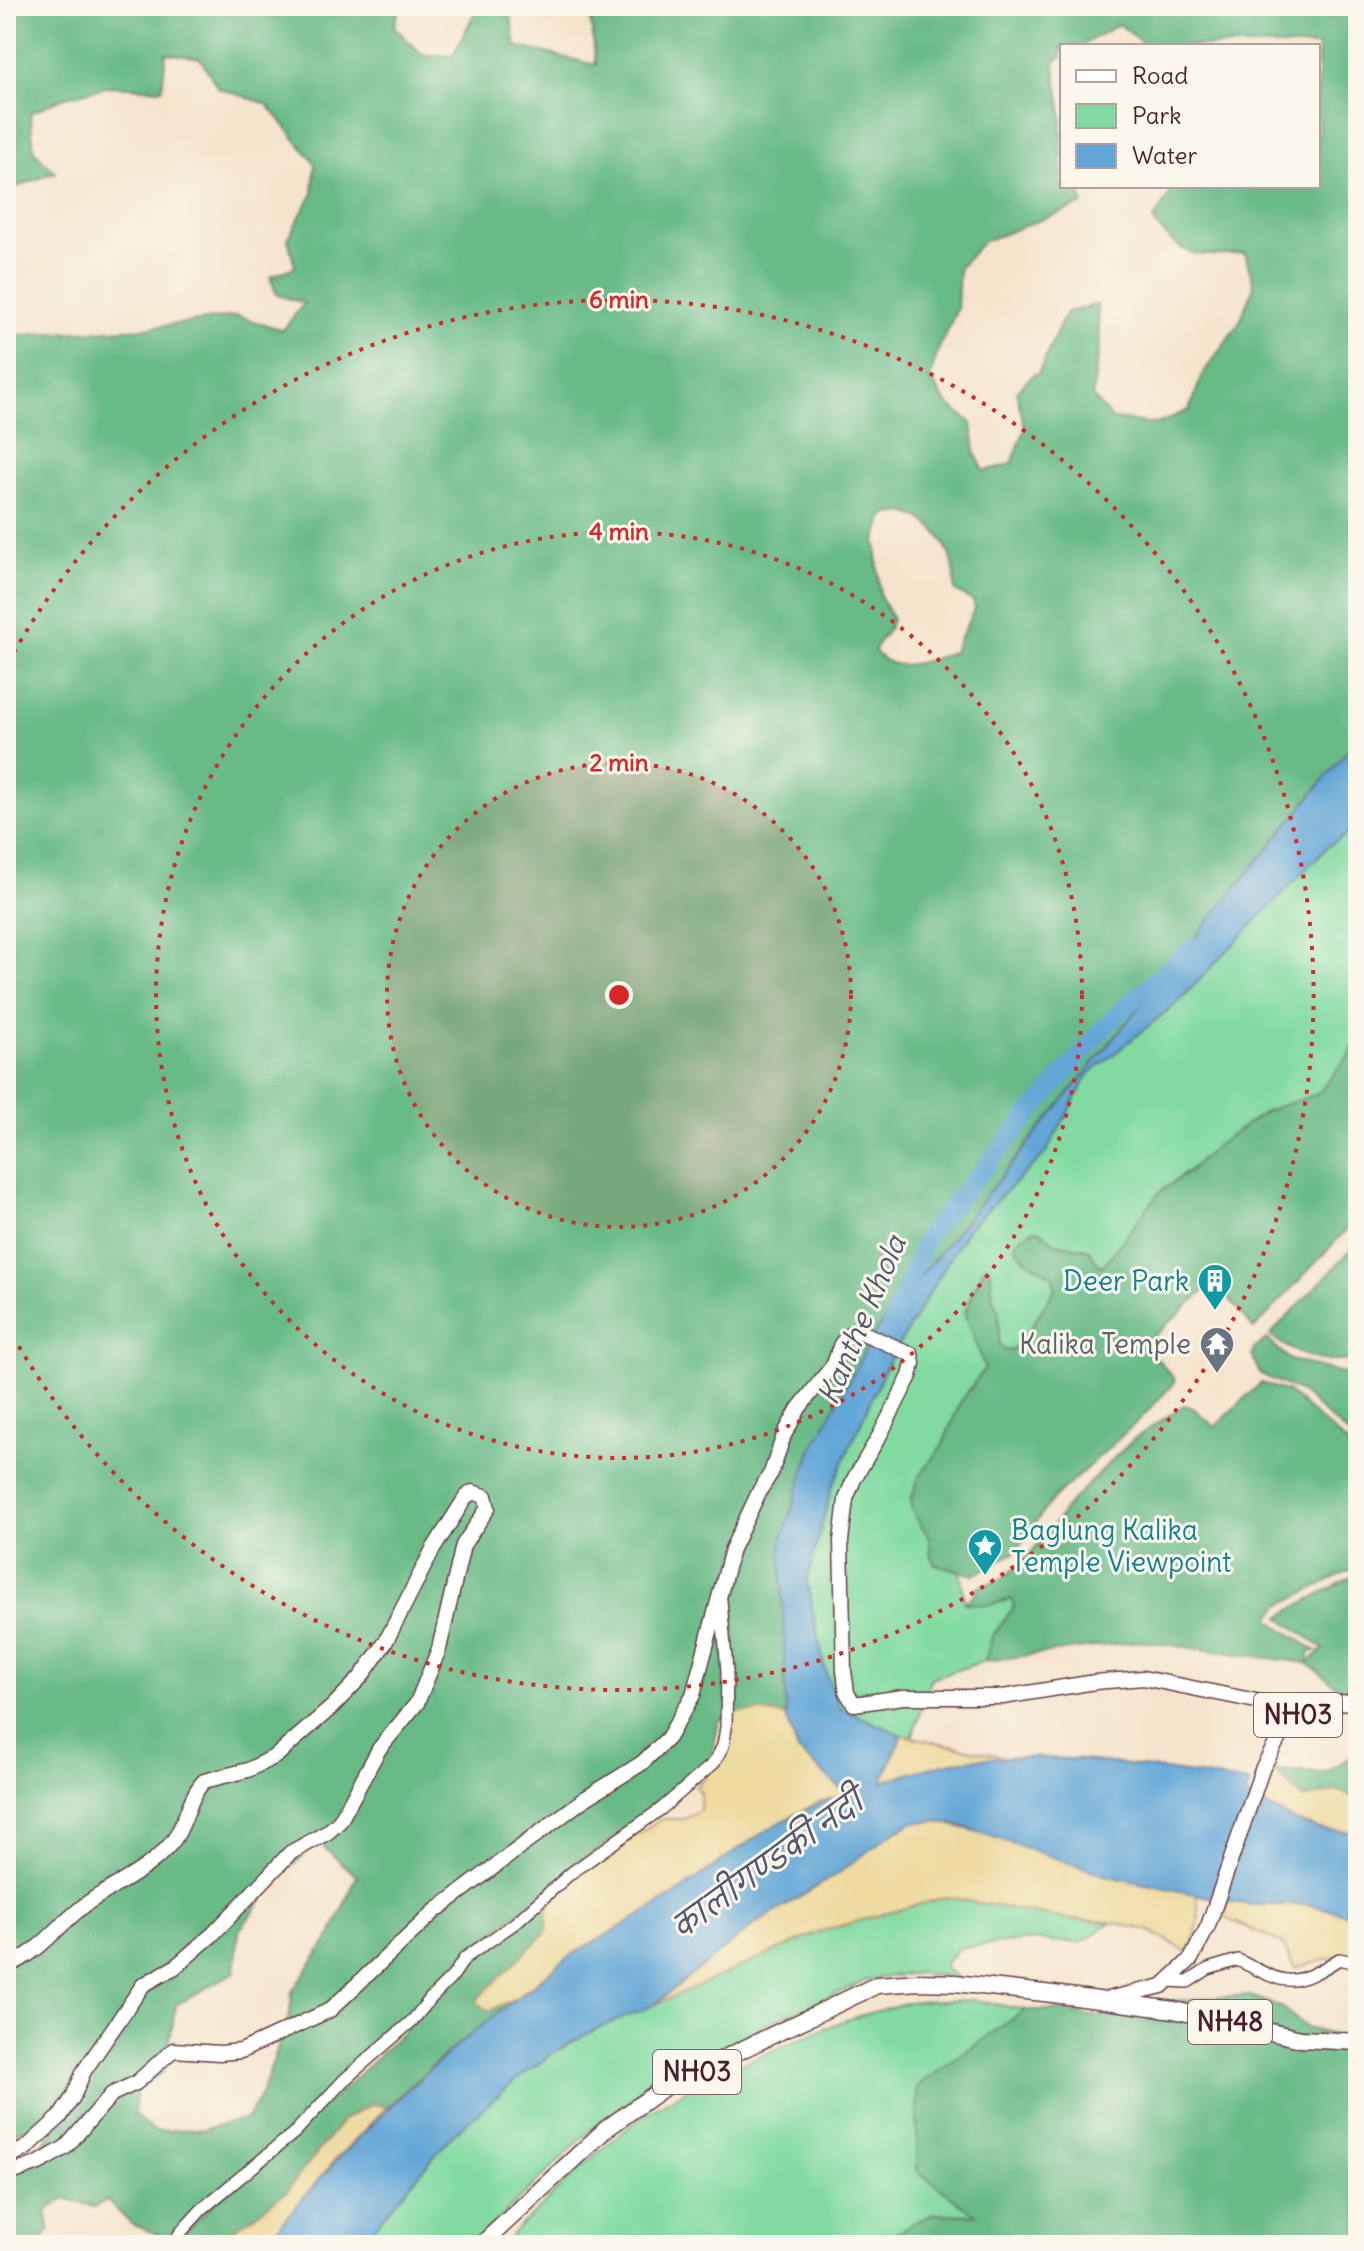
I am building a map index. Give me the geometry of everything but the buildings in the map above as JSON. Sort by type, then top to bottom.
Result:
[{"type":"highway","name":"NH03","points":[[481,2245],[606,2129],[666,2086],[877,1985],[955,1983],[1102,2001]]},
{"type":"highway","name":"NH48","points":[[1102,2001],[1174,2010],[1301,2039],[1358,2042]]},
{"type":"main road","points":[[6,2175],[39,2163],[66,2147],[112,2094],[136,2083],[173,2050],[241,2051],[330,2010],[434,1912],[583,1800],[642,1763],[668,1738],[693,1695],[732,1549],[771,1473],[784,1435],[806,1396],[834,1364],[841,1344],[851,1333],[861,1332],[911,1354],[913,1363],[910,1376],[858,1470],[846,1499],[841,1541],[844,1671],[847,1693],[854,1704],[903,1697],[1003,1697],[1095,1682],[1143,1678],[1266,1703],[1290,1721]]},
{"type":"main road","points":[[6,1966],[32,1952],[88,1903],[158,1857],[178,1833],[191,1799],[204,1781],[260,1766],[293,1744],[332,1707],[361,1677],[385,1643],[432,1551],[466,1497],[472,1492],[485,1496],[488,1508],[463,1545],[430,1675],[417,1703],[379,1749],[340,1821],[328,1832],[290,1853],[213,1934],[175,1967],[143,1985],[84,2071],[60,2117],[26,2148],[6,2158]]},
{"type":"main road","name":"NH03","points":[[1102,2001],[1162,1986],[1191,1959],[1208,1926],[1263,1767],[1290,1721],[1302,1711],[1316,1706],[1358,1701]]},
{"type":"street","points":[[173,2245],[202,2209],[295,2132],[344,2080],[413,2020],[465,1958],[515,1923],[571,1873],[661,1809],[714,1763],[723,1746],[728,1690],[721,1591]]},
{"type":"street","points":[[1167,1981],[1188,1982],[1208,1969],[1238,1960],[1275,1980],[1301,1980],[1339,1959],[1358,1963]]},
{"type":"green space","points":[[6,6],[400,6],[394,27],[423,55],[453,56],[478,6],[486,6],[511,18],[516,46],[596,65],[589,6],[1358,6],[1358,738],[875,1332],[781,1542],[786,1716],[743,1713],[719,1721],[711,1760],[553,1883],[451,1968],[405,2023],[170,2239],[131,2224],[107,2200],[95,2207],[65,2198],[46,2211],[50,2230],[40,2240],[31,2245],[6,2245],[6,2169],[45,2141],[68,2113],[59,2105],[50,2119],[30,2137],[23,2129],[6,2138],[6,336],[146,328],[237,316],[283,330],[304,303],[277,295],[270,277],[295,267],[288,238],[313,193],[315,163],[267,104],[218,88],[200,58],[166,53],[162,89],[110,86],[62,98],[30,113],[34,151],[55,172],[6,191]],"holes":[[[1119,24],[1144,44],[1320,44],[1320,188],[1174,188],[1153,221],[1174,243],[1193,253],[1245,253],[1254,286],[1240,321],[1203,374],[1189,410],[1157,424],[1111,419],[1092,396],[1100,343],[1097,305],[1066,312],[1038,374],[1034,374],[1016,391],[1025,428],[1012,464],[984,471],[975,453],[972,423],[946,403],[930,378],[938,350],[957,309],[959,268],[982,242],[1083,204],[1079,188],[1060,188],[1060,100],[1054,62],[1060,58],[1060,44],[1084,44]],[[904,512],[927,523],[936,532],[953,565],[955,591],[973,601],[975,608],[953,652],[923,662],[901,665],[883,659],[875,651],[892,618],[880,596],[876,541],[883,518]],[[318,1842],[357,1876],[331,1935],[292,1991],[290,2013],[262,2093],[247,2118],[205,2129],[154,2131],[134,2115],[136,2091],[164,2071],[176,2005],[235,1972],[239,1931],[275,1882]]]},
{"type":"green space","points":[[1358,828],[1358,1039],[1348,1057],[1318,1094],[1266,1111],[1159,1193],[1103,1266],[1086,1249],[1055,1243],[1040,1230],[1032,1230],[1016,1242],[1024,1259],[1053,1277],[1055,1289],[1023,1340],[1011,1351],[1004,1350],[999,1344],[999,1313],[993,1299],[990,1268],[984,1268],[965,1312],[985,1368],[960,1403],[943,1444],[919,1477],[912,1511],[930,1537],[931,1557],[935,1564],[960,1571],[965,1603],[989,1605],[1012,1599],[1014,1607],[992,1637],[985,1661],[931,1678],[912,1737],[840,1708],[825,1671],[807,1580],[832,1487],[886,1366],[968,1228],[1045,1154],[1089,1074],[1178,1002],[1328,846]]},
{"type":"green space","points":[[1358,1039],[1358,1217],[1254,1329],[1215,1281],[1145,1344],[1175,1380],[1172,1385],[1051,1501],[1014,1553],[974,1575],[935,1564],[929,1537],[912,1511],[911,1500],[919,1477],[943,1444],[960,1403],[985,1368],[965,1312],[984,1268],[987,1265],[990,1268],[993,1299],[999,1313],[999,1344],[1004,1350],[1011,1351],[1023,1340],[1055,1289],[1053,1277],[1018,1251],[1015,1246],[1022,1237],[1040,1230],[1055,1243],[1089,1250],[1103,1266],[1159,1193],[1186,1174],[1216,1146],[1266,1111],[1318,1094],[1348,1057]]},
{"type":"green space","points":[[1358,1243],[1358,1364],[1307,1356],[1270,1335]]},
{"type":"green space","points":[[1267,1339],[1290,1360],[1358,1377],[1358,1443],[1299,1391],[1260,1374],[1252,1356],[1254,1349]]},
{"type":"green space","points":[[1261,1383],[1288,1392],[1358,1453],[1358,1566],[1280,1605],[1269,1620],[1316,1651],[1309,1652],[1309,1662],[1324,1649],[1280,1617],[1358,1574],[1358,1693],[1348,1695],[1307,1663],[1139,1641],[985,1661],[992,1637],[1014,1607],[1012,1599],[989,1605],[965,1603],[976,1593],[976,1588],[1001,1579],[1019,1565],[1045,1537],[1068,1505],[1135,1438],[1184,1405],[1193,1408],[1215,1427]]},
{"type":"green space","points":[[1358,1752],[1358,1799],[1338,1791],[1304,1799],[1273,1771],[1325,1773]]},
{"type":"green space","points":[[946,1897],[1068,1919],[1111,1922],[1080,1943],[1031,1940],[958,1948],[943,1967],[958,1978],[919,1973],[870,1979],[765,2025],[660,2080],[600,2121],[472,2245],[359,2245],[452,2135],[516,2080],[556,2051],[596,2029],[822,1931]]},
{"type":"green space","points":[[548,1907],[547,1931],[476,2001],[489,2011],[517,1997],[387,2107],[373,2104],[343,2120],[286,2192],[213,2245],[179,2245],[182,2235],[210,2207],[350,2083],[446,1991],[464,1968],[534,1912]]},
{"type":"green space","points":[[1248,1995],[1282,2008],[1307,2028],[1358,2042],[1358,2245],[860,2245],[901,2231],[935,2214],[976,2215],[917,2171],[917,2086],[1025,2010],[1059,2010],[1099,2017],[1147,2003]]},
{"type":"green space","points":[[973,2000],[1025,2010],[917,2086],[977,2216],[935,2214],[901,2231],[860,2245],[500,2245],[597,2153],[645,2114],[702,2081],[845,2020],[909,2002]]},
{"type":"sand","points":[[733,1712],[786,1716],[798,1751],[849,1795],[820,1801],[741,1847],[681,1890],[572,1955],[517,1997],[489,2011],[476,2001],[547,1931],[548,1907],[568,1883],[661,1819],[684,1819],[700,1810],[701,1793],[695,1787],[721,1753]]},
{"type":"sand","points":[[902,1735],[1010,1758],[964,1760],[881,1782]]},
{"type":"sand","points":[[1273,1771],[1304,1799],[1338,1791],[1358,1799],[1358,1833],[1319,1829],[1258,1802]]},
{"type":"sand","points":[[934,1821],[992,1835],[1108,1876],[1196,1893],[1198,1923],[1188,1952],[1150,1931],[1111,1922],[1068,1919],[946,1897],[822,1931],[654,2005],[754,1925],[819,1886],[891,1834],[913,1822]]},
{"type":"sand","points":[[1228,1901],[1252,1905],[1310,1905],[1358,1916],[1358,1956],[1341,1956],[1295,1968],[1282,1943],[1225,1918]]},
{"type":"sand","points":[[373,2104],[387,2107],[333,2162],[264,2245],[213,2245],[286,2192],[343,2120]]},
{"type":"water","name":"कालीगण्डकी नदी","points":[[1358,738],[1358,828],[1328,846],[1178,1002],[1089,1074],[1045,1154],[968,1228],[886,1366],[832,1487],[807,1580],[825,1671],[840,1708],[902,1735],[882,1782],[965,1760],[1036,1757],[1108,1762],[1250,1783],[1246,1796],[1295,1821],[1319,1829],[1358,1833],[1358,1916],[1310,1905],[1252,1905],[1108,1876],[958,1825],[913,1822],[754,1925],[654,2005],[596,2029],[556,2051],[516,2080],[452,2135],[359,2245],[264,2245],[325,2174],[388,2108],[456,2047],[561,1963],[668,1899],[782,1822],[848,1795],[798,1751],[786,1716],[781,1543],[810,1453],[875,1332]]},
{"type":"waterway","name":"Kanthe Khola","points":[[892,1322],[928,1234],[1108,1023],[1193,947]]},
{"type":"place","name":"Deer Park","points":[[1215,1312]]},
{"type":"place","name":"Kalika Temple","points":[[1217,1375]]},
{"type":"place","name":"Baglung Kalika Temple Viewpoint","points":[[985,1577]]}]
